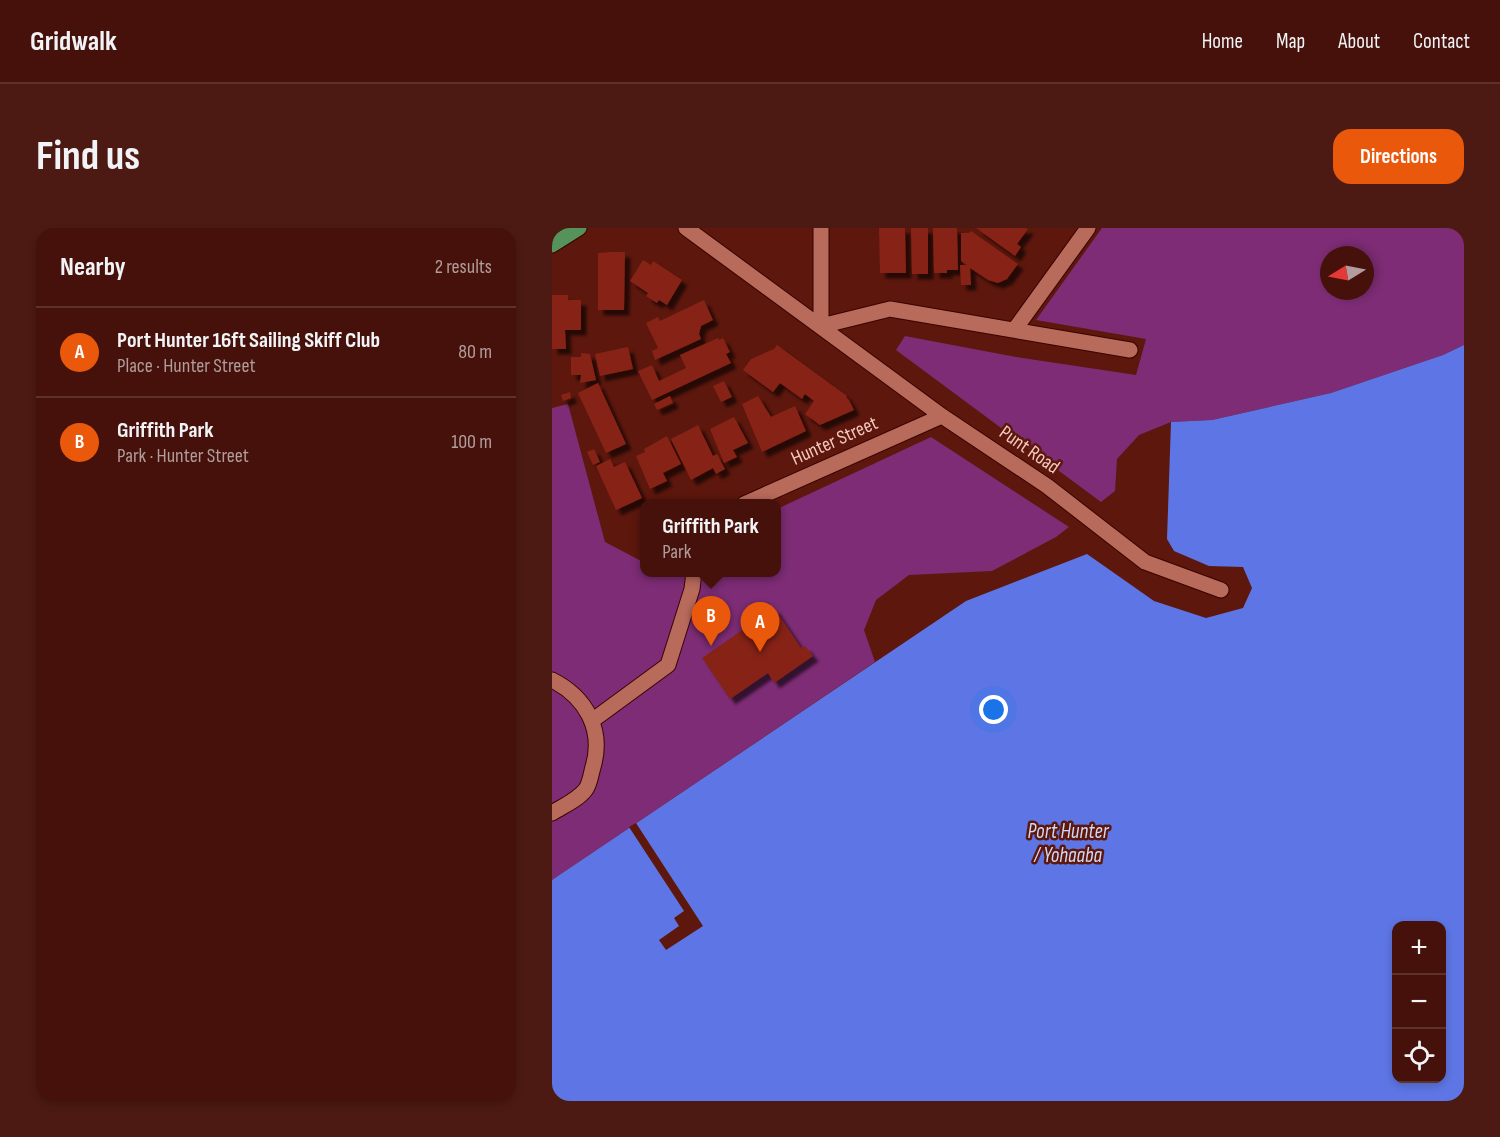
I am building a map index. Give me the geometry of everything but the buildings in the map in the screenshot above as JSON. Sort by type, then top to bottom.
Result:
[{"type":"main road","points":[[552,245],[579,228]]},
{"type":"street","name":"Punt Road","points":[[686,228],[942,416],[1047,486],[1145,562],[1221,590]]},
{"type":"street","points":[[821,228],[821,326],[890,309],[1130,350]]},
{"type":"street","points":[[1015,329],[1088,228]]},
{"type":"street","name":"Hunter Street","points":[[755,499],[942,416]]},
{"type":"street","points":[[593,720],[668,665],[692,589],[694,577]]},
{"type":"street","points":[[552,680],[567,688],[593,720],[597,742],[595,761],[587,787],[580,795],[552,813]]},
{"type":"shaded area","points":[[1102,228],[1464,228],[1464,345],[1443,355],[1331,393],[1212,420],[1171,422],[1139,435],[1117,459],[1115,491],[1101,502],[896,350],[905,336],[1016,357],[1136,375],[1146,339],[1036,320]]},
{"type":"shaded area","points":[[568,404],[605,542],[640,560],[640,577],[781,577],[781,507],[931,437],[1069,527],[1056,537],[992,571],[909,575],[876,600],[864,630],[875,662],[552,880],[552,408]]},
{"type":"water","name":"Port Hunter / Yohaaba","points":[[1464,345],[1464,1101],[552,1101],[552,880],[966,601],[1087,554],[1154,601],[1206,618],[1243,608],[1252,588],[1243,567],[1209,566],[1174,551],[1167,539],[1171,422],[1212,420],[1331,393],[1443,355]]},
{"type":"pier","points":[[636,823],[703,926],[666,950],[659,940],[679,926],[674,918],[684,911],[629,827]]},
{"type":"place","name":"Griffith Park","points":[[711,646]]},
{"type":"place","name":"Port Hunter 16ft Sailing Skiff Club","points":[[760,652]]}]
